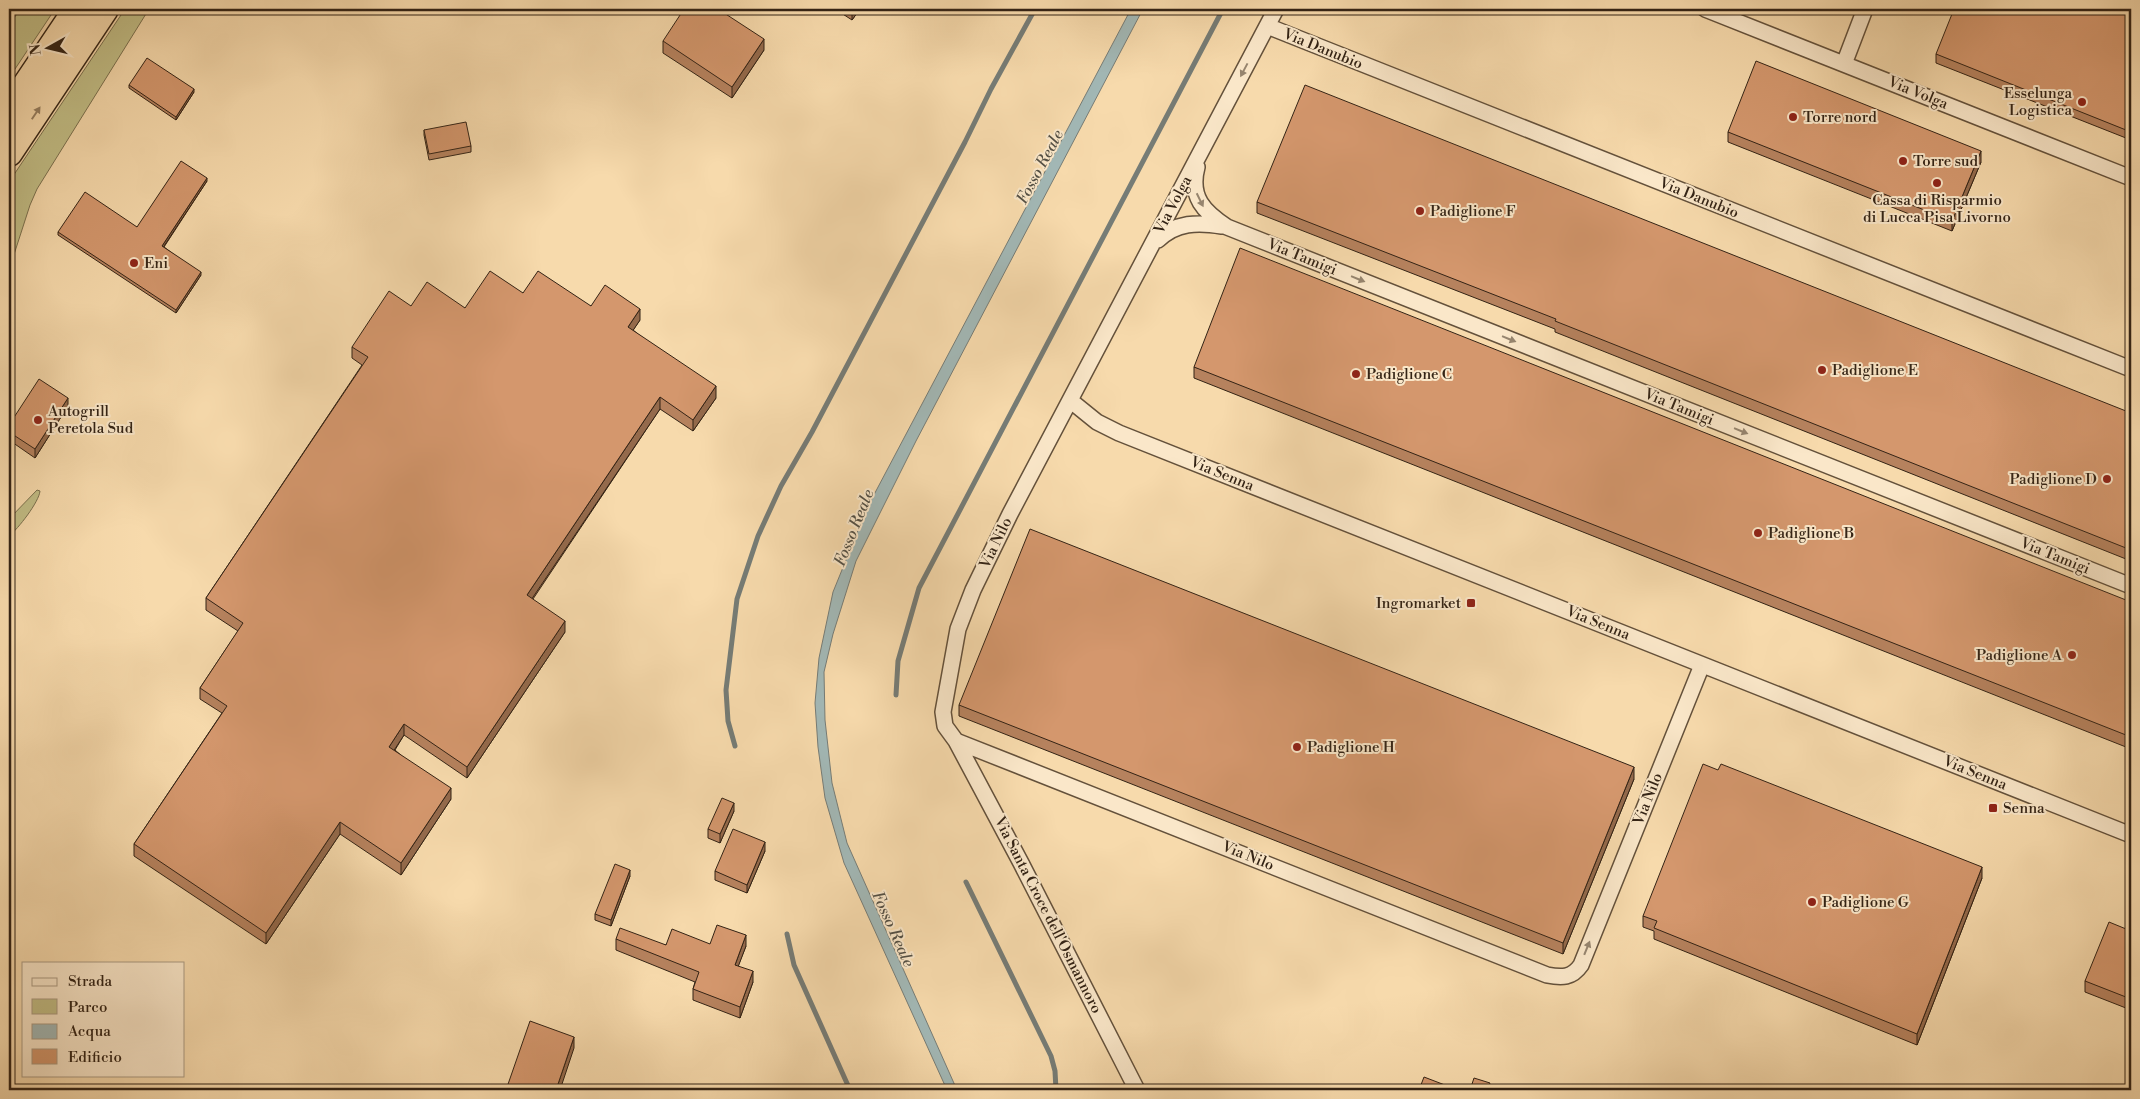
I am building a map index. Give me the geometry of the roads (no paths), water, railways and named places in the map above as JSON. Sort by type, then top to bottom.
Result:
[{"type":"highway","points":[[9,110],[77,9]]},
{"type":"highway","points":[[9,153],[105,9]]},
{"type":"street","name":"Via Volga","points":[[1071,401],[1276,9]]},
{"type":"street","name":"Via Volga","points":[[1705,9],[2131,178]]},
{"type":"street","points":[[1844,64],[1865,9]]},
{"type":"street","name":"Via Danubio","points":[[1267,26],[2131,369]]},
{"type":"street","name":"Via Tamigi","points":[[1200,154],[1195,173],[1197,196],[1209,216],[1227,227],[2131,586]]},
{"type":"street","name":"Via Tamigi","points":[[1152,247],[1170,230],[1180,226],[1207,223],[1227,227]]},
{"type":"street","name":"Via Senna","points":[[1071,401],[1097,422],[1120,433],[2131,835]]},
{"type":"street","name":"Via Nilo","points":[[1071,401],[973,590],[958,629],[943,712],[945,726],[956,741],[1555,977],[1570,976],[1576,972],[1581,964],[1702,665]]},
{"type":"street","name":"Via Santa Croce dell'Osmannoro","points":[[956,741],[1138,1090]]},
{"type":"water","points":[[1131,9],[1143,9],[916,441],[856,561],[833,634],[824,672],[825,720],[832,783],[847,843],[957,1090],[947,1090],[844,863],[825,798],[818,747],[815,703],[819,658],[833,592],[868,506]]},
{"type":"waterway","points":[[735,746],[728,721],[726,690],[737,599],[758,536],[781,486],[812,432],[991,89],[1035,9]]},
{"type":"waterway","points":[[896,695],[898,661],[919,588],[1223,9]]},
{"type":"waterway","points":[[966,882],[1051,1056],[1055,1071],[1056,1090]]},
{"type":"waterway","points":[[787,934],[794,965],[850,1090]]},
{"type":"place","name":"Esselunga Logistica","points":[[2082,102]]},
{"type":"place","name":"Torre nord","points":[[1793,117]]},
{"type":"place","name":"Torre sud","points":[[1903,161]]},
{"type":"place","name":"Cassa di Risparmio di Lucca Pisa Livorno","points":[[1937,183]]},
{"type":"place","name":"Padiglione F","points":[[1420,211]]},
{"type":"place","name":"Eni","points":[[134,263]]},
{"type":"place","name":"Padiglione E","points":[[1822,370]]},
{"type":"place","name":"Padiglione C","points":[[1356,374]]},
{"type":"place","name":"Autogrill Peretola Sud","points":[[38,420]]},
{"type":"place","name":"Padiglione D","points":[[2107,479]]},
{"type":"place","name":"Padiglione B","points":[[1758,533]]},
{"type":"place","name":"Ingromarket","points":[[1471,603]]},
{"type":"place","name":"Padiglione A","points":[[2072,655]]},
{"type":"place","name":"Padiglione H","points":[[1297,747]]},
{"type":"place","name":"Senna","points":[[1993,808]]},
{"type":"place","name":"Padiglione G","points":[[1812,902]]},
{"type":"water label","name":"Fosso Reale","points":[[1040,167]]},
{"type":"water label","name":"Fosso Reale","points":[[854,528]]},
{"type":"water label","name":"Fosso Reale","points":[[893,929]]}]
